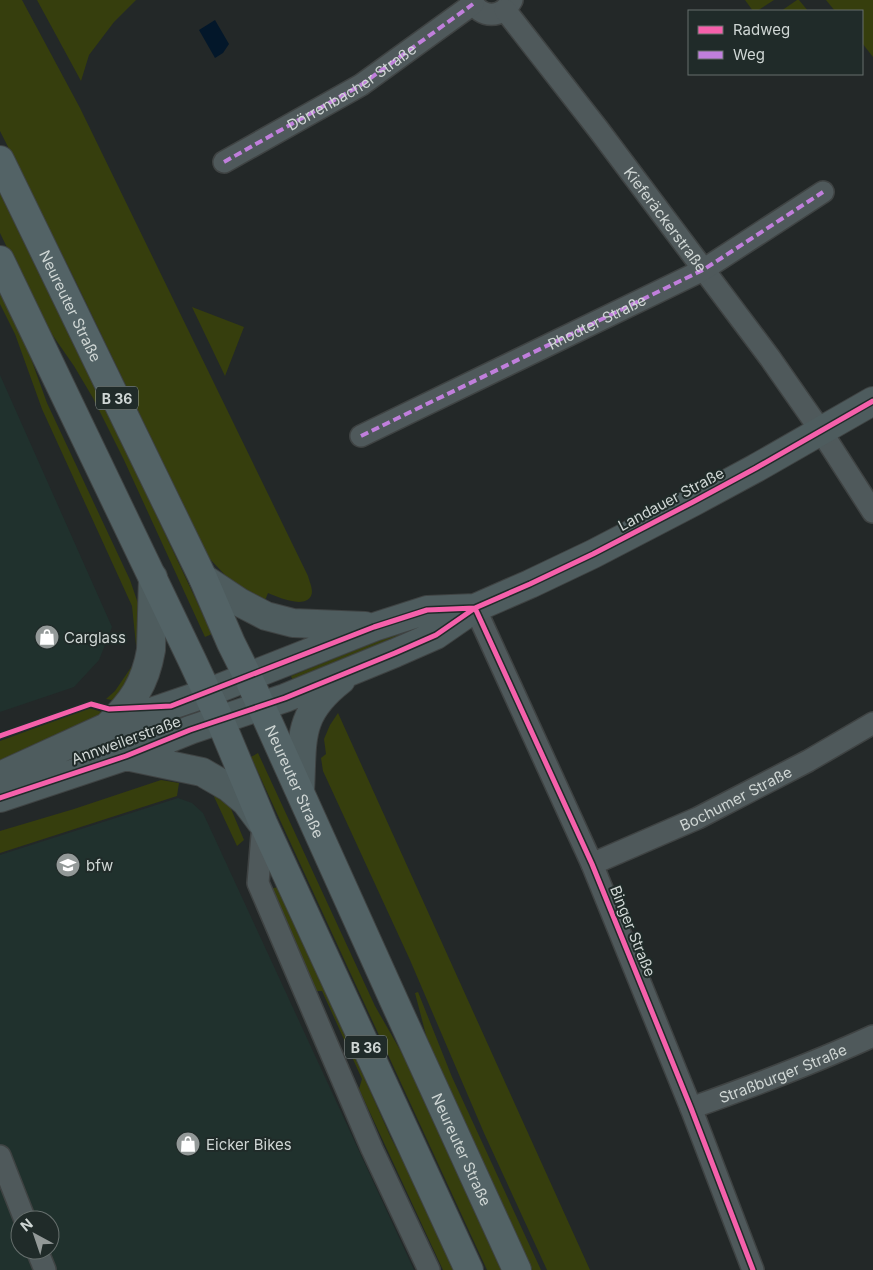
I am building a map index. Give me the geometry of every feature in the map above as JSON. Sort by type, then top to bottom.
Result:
[{"type":"main road","name":"Neureuter Straße","points":[[0,160],[203,578],[517,1270]]},
{"type":"main road","name":"B 36","points":[[0,260],[207,692],[262,823],[469,1270]]},
{"type":"street","name":"Dörrenbacher Straße","points":[[224,162],[361,85],[472,2],[482,12],[488,14],[500,13],[509,5]]},
{"type":"street","name":"Kieferäckerstraße","points":[[509,5],[598,129],[770,358],[821,431],[873,512]]},
{"type":"street","name":"Rhodter Straße","points":[[361,436],[703,270],[823,192]]},
{"type":"street","name":"Landauer Straße","points":[[261,706],[285,698],[436,635],[475,608],[601,550],[693,502],[873,401]]},
{"type":"street","points":[[107,727],[125,709],[135,695],[142,682],[149,661],[153,577]]},
{"type":"street","points":[[203,578],[239,602],[266,616],[300,624],[374,627]]},
{"type":"street","name":"Landauer Straße","points":[[248,676],[374,627],[427,610],[475,608]]},
{"type":"street","name":"Binger Straße","points":[[475,608],[592,864],[691,1108],[753,1270]]},
{"type":"street","points":[[300,791],[302,739],[312,710],[319,700],[354,670]]},
{"type":"street","name":"Annweilerstraße","points":[[0,776],[107,727],[248,676]]},
{"type":"street","name":"Annweilerstraße","points":[[0,798],[126,756],[190,730],[261,706]]},
{"type":"street","name":"Bochumer Straße","points":[[592,864],[698,818],[808,761],[873,723]]},
{"type":"street","points":[[126,756],[202,772],[228,787],[246,802],[262,823],[258,883],[372,1149],[429,1270]]},
{"type":"street","name":"Straßburger Straße","points":[[691,1108],[792,1071],[873,1036]]},
{"type":"street","points":[[0,1156],[21,1210]]},
{"type":"shaded area","points":[[0,375],[112,627],[99,660],[74,687],[0,712]]},
{"type":"shaded area","points":[[178,798],[192,803],[203,813],[414,1270],[0,1270],[0,855]]},
{"type":"green space","points":[[0,0],[22,0],[80,108],[308,576],[312,591],[308,600],[303,602],[291,601],[268,593],[264,603],[241,589],[209,558],[76,282],[0,131]]},
{"type":"green space","points":[[37,0],[136,0],[114,22],[89,55],[81,81]]},
{"type":"green space","points":[[745,0],[774,0],[759,10],[752,10]]},
{"type":"green space","points":[[799,0],[807,10],[782,10]]},
{"type":"green space","points":[[826,0],[873,0],[873,57],[863,44],[863,10],[834,10]]},
{"type":"green space","points":[[0,188],[60,310],[212,634],[205,637],[124,460],[93,398],[74,366],[42,320],[0,233]]},
{"type":"green space","points":[[0,287],[20,328],[47,403],[130,580],[141,612],[142,650],[136,645],[132,606],[42,409],[15,334],[0,304]]},
{"type":"green space","points":[[192,307],[244,327],[225,376]]},
{"type":"green space","points":[[405,630],[409,635],[294,684],[291,676]]},
{"type":"green space","points":[[132,666],[137,666],[117,701],[106,699],[115,691]]},
{"type":"green space","points":[[89,708],[105,713],[87,726],[0,761],[0,741]]},
{"type":"green space","points":[[338,713],[590,1270],[547,1270],[484,1133],[410,960],[323,771],[321,758],[326,754],[324,739]]},
{"type":"green space","points":[[258,753],[375,1006],[403,1055],[502,1270],[487,1270],[251,757]]},
{"type":"green space","points":[[161,780],[179,783],[177,796],[0,853],[0,831]]},
{"type":"green space","points":[[210,788],[229,804],[244,840],[237,846]]},
{"type":"green space","points":[[280,887],[391,1138],[437,1224],[458,1270],[443,1270],[359,1089],[362,1079],[322,991],[316,991],[271,893],[273,888]]},
{"type":"green space","points":[[418,992],[452,1077],[541,1270],[530,1270],[433,1056],[415,993]]},
{"type":"water","points":[[215,20],[229,44],[223,53],[215,58],[199,30]]},
{"type":"marked path","points":[[224,162],[361,85],[473,4]]},
{"type":"marked path","points":[[361,436],[703,270],[823,192]]},
{"type":"cycle path","points":[[0,798],[126,756],[190,730],[285,698],[436,635],[475,608],[593,554],[693,502],[873,401]]},
{"type":"cycle path","points":[[475,608],[592,864],[691,1108],[753,1270]]},
{"type":"cycle path","points":[[0,736],[91,704],[109,709],[171,706],[374,627],[427,610],[475,608]]},
{"type":"place","name":"Carglass","points":[[47,637]]},
{"type":"place","name":"bfw","points":[[68,865]]},
{"type":"place","name":"Eicker Bikes","points":[[188,1144]]}]
